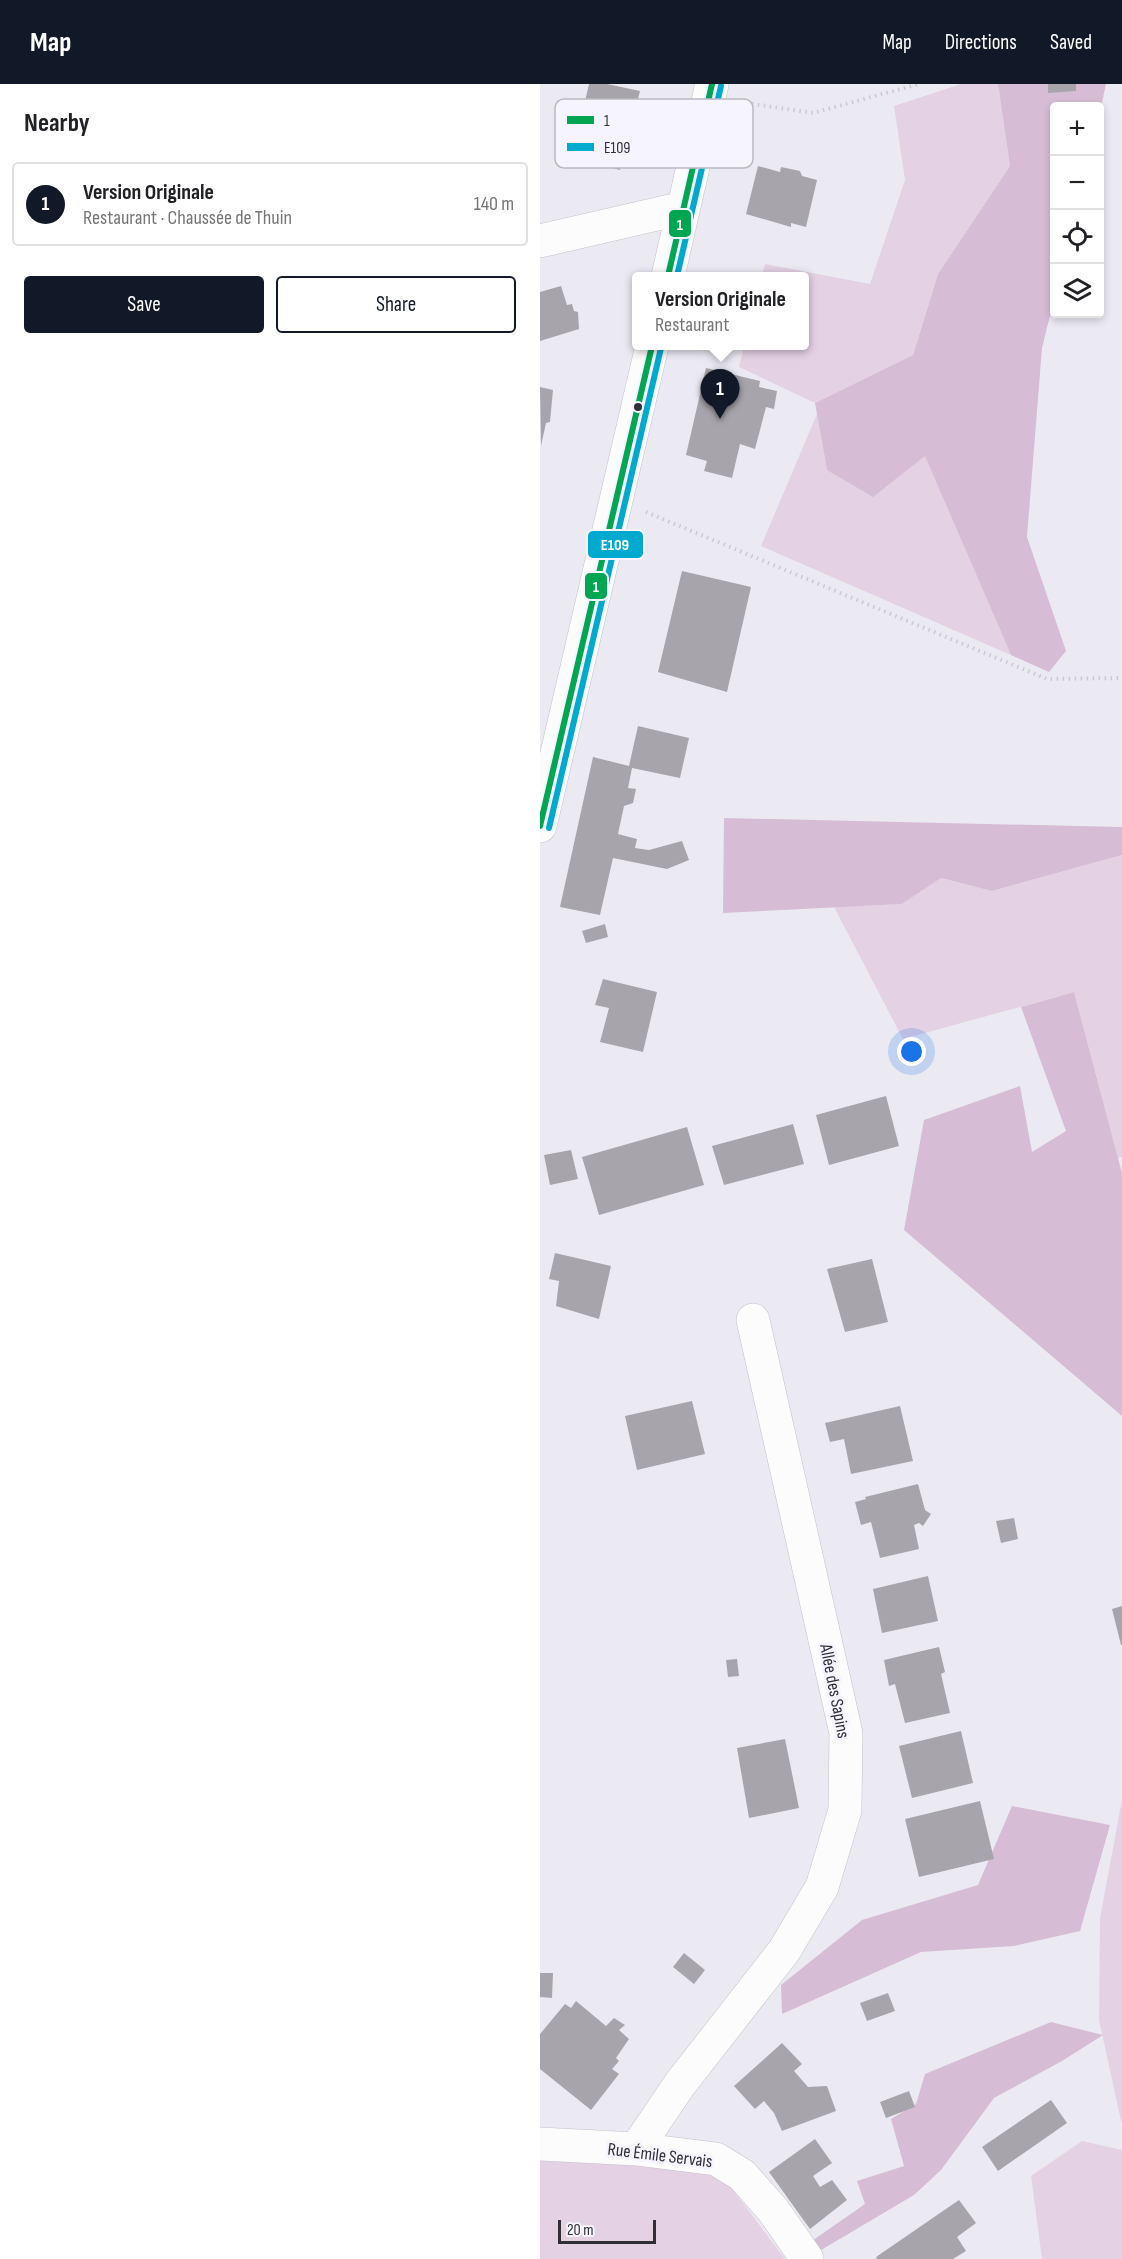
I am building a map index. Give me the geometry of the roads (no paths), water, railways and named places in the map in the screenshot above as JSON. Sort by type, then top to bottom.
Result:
[{"type":"street","points":[[669,272],[693,168]]},
{"type":"street","points":[[540,241],[683,208]]},
{"type":"street","points":[[540,826],[651,350]]},
{"type":"street","name":"Allée des Sapins","points":[[636,2149],[680,2084],[784,1951],[822,1887],[845,1810],[846,1733],[753,1320]]},
{"type":"street","name":"Rue Émile Servais","points":[[540,2144],[636,2149],[716,2159],[742,2175],[772,2210],[807,2259]]},
{"type":"place","name":"Version Originale","points":[[720,419]]}]
